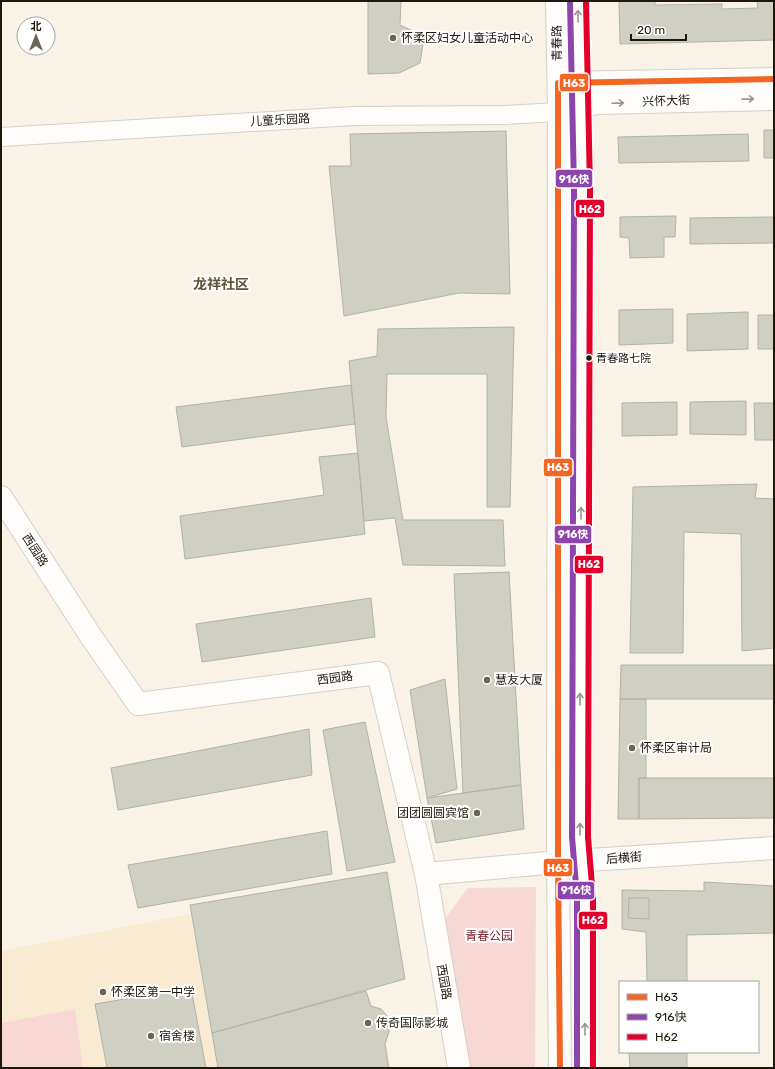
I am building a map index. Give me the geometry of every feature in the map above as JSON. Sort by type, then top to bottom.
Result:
[{"type":"main road","name":"青春路","points":[[557,1],[568,83],[569,110],[558,862],[560,1068]]},
{"type":"main road","name":"青春路","points":[[568,83],[578,1]]},
{"type":"main road","name":"兴怀大街","points":[[568,83],[774,79]]},
{"type":"main road","name":"兴怀大街","points":[[569,110],[596,103],[774,99]]},
{"type":"main road","name":"青春路","points":[[569,110],[582,188],[580,830],[585,897],[585,1068]]},
{"type":"main road","name":"西园路","points":[[1,497],[86,628],[138,704],[378,673],[426,874],[459,1068]]},
{"type":"main road","name":"后横街","points":[[426,874],[558,862],[774,848]]},
{"type":"street","name":"儿童乐园路","points":[[1,137],[354,116],[504,115],[569,110]]},
{"type":"shaded area","name":"怀柔区第一中学","points":[[190,914],[218,1068],[1,1068],[1,951]]},
{"type":"green space","name":"青春公园","points":[[536,887],[535,1068],[468,1068],[440,925],[468,888]]},
{"type":"green space","points":[[75,1009],[83,1068],[1,1068],[1,1023]]},
{"type":"building","name":"怀柔区妇女儿童活动中心","points":[[368,1],[401,1],[400,25],[415,32],[423,44],[420,63],[399,73],[368,74]]},
{"type":"building","points":[[619,1],[655,1],[655,5],[722,4],[722,9],[758,8],[757,1],[774,1],[774,40],[620,44]]},
{"type":"building","points":[[764,130],[774,130],[774,158],[764,158]]},
{"type":"building","points":[[506,131],[510,294],[459,293],[344,316],[329,166],[351,166],[350,134]]},
{"type":"building","points":[[748,134],[749,161],[619,163],[618,137]]},
{"type":"building","points":[[676,216],[675,237],[664,237],[664,257],[630,258],[629,238],[620,237],[620,217]]},
{"type":"building","points":[[774,217],[774,243],[690,244],[690,218]]},
{"type":"building","points":[[673,309],[673,343],[619,345],[619,310]]},
{"type":"building","points":[[748,312],[748,349],[687,351],[687,314]]},
{"type":"building","points":[[758,315],[774,315],[774,349],[758,349]]},
{"type":"building","points":[[514,327],[510,507],[487,507],[487,374],[387,374],[386,417],[403,520],[503,520],[505,566],[403,565],[395,518],[364,521],[349,361],[377,356],[378,329]]},
{"type":"building","points":[[351,385],[355,424],[182,447],[176,407]]},
{"type":"building","points":[[746,401],[746,435],[690,434],[690,402]]},
{"type":"building","points":[[677,402],[677,435],[622,436],[622,403]]},
{"type":"building","points":[[754,403],[774,403],[774,440],[755,440]]},
{"type":"building","points":[[358,453],[365,534],[185,559],[180,516],[324,495],[319,457]]},
{"type":"building","points":[[757,484],[755,498],[774,499],[774,648],[742,651],[741,534],[684,532],[683,653],[630,653],[633,487]]},
{"type":"building","name":"慧友大厦","points":[[509,572],[521,785],[463,793],[454,574]]},
{"type":"building","points":[[371,598],[375,637],[202,662],[196,624]]},
{"type":"building","points":[[621,665],[774,665],[774,699],[620,699]]},
{"type":"building","points":[[445,679],[457,789],[427,798],[410,690]]},
{"type":"building","points":[[620,699],[646,699],[646,778],[639,778],[639,819],[618,819]]},
{"type":"building","points":[[365,722],[395,862],[347,871],[323,730]]},
{"type":"building","points":[[309,729],[312,775],[118,810],[111,768]]},
{"type":"building","points":[[639,778],[774,778],[774,818],[639,819]]},
{"type":"building","name":"团团圆圆宾馆","points":[[521,785],[524,829],[436,843],[427,798]]},
{"type":"building","points":[[327,831],[332,874],[138,908],[128,865]]},
{"type":"building","points":[[387,872],[405,979],[212,1033],[190,905]]},
{"type":"building","points":[[704,882],[774,886],[774,933],[687,935],[687,981],[647,981],[646,932],[622,929],[622,890],[704,891]]},
{"type":"building","points":[[629,898],[649,898],[649,919],[628,918]]},
{"type":"building","name":"宿舍楼","points":[[191,988],[206,1068],[107,1068],[95,1004]]},
{"type":"building","points":[[366,991],[371,1006],[381,1009],[389,1018],[389,1032],[385,1044],[389,1068],[218,1068],[212,1033]]},
{"type":"building","points":[[629,1053],[687,1053],[687,1068],[630,1068]]},
{"type":"transit line","name":"916快","points":[[570,1],[574,188],[572,837],[577,897],[577,1068]]},
{"type":"transit line","name":"H62","points":[[586,1],[590,188],[588,837],[593,897],[593,1068]]},
{"type":"transit line","name":"H63","points":[[560,1068],[558,862],[558,83],[774,79]]},
{"type":"place","name":"怀柔区妇女儿童活动中心","points":[[393,38]]},
{"type":"place","name":"青春路七院","points":[[589,358]]},
{"type":"place","name":"慧友大厦","points":[[487,680]]},
{"type":"place","name":"怀柔区审计局","points":[[632,748]]},
{"type":"place","name":"团团圆圆宾馆","points":[[477,813]]},
{"type":"place","name":"怀柔区第一中学","points":[[103,992]]},
{"type":"place","name":"传奇国际影城","points":[[368,1023]]},
{"type":"place","name":"宿舍楼","points":[[151,1036]]},
{"type":"district","name":"龙祥社区","points":[[221,284]]}]
